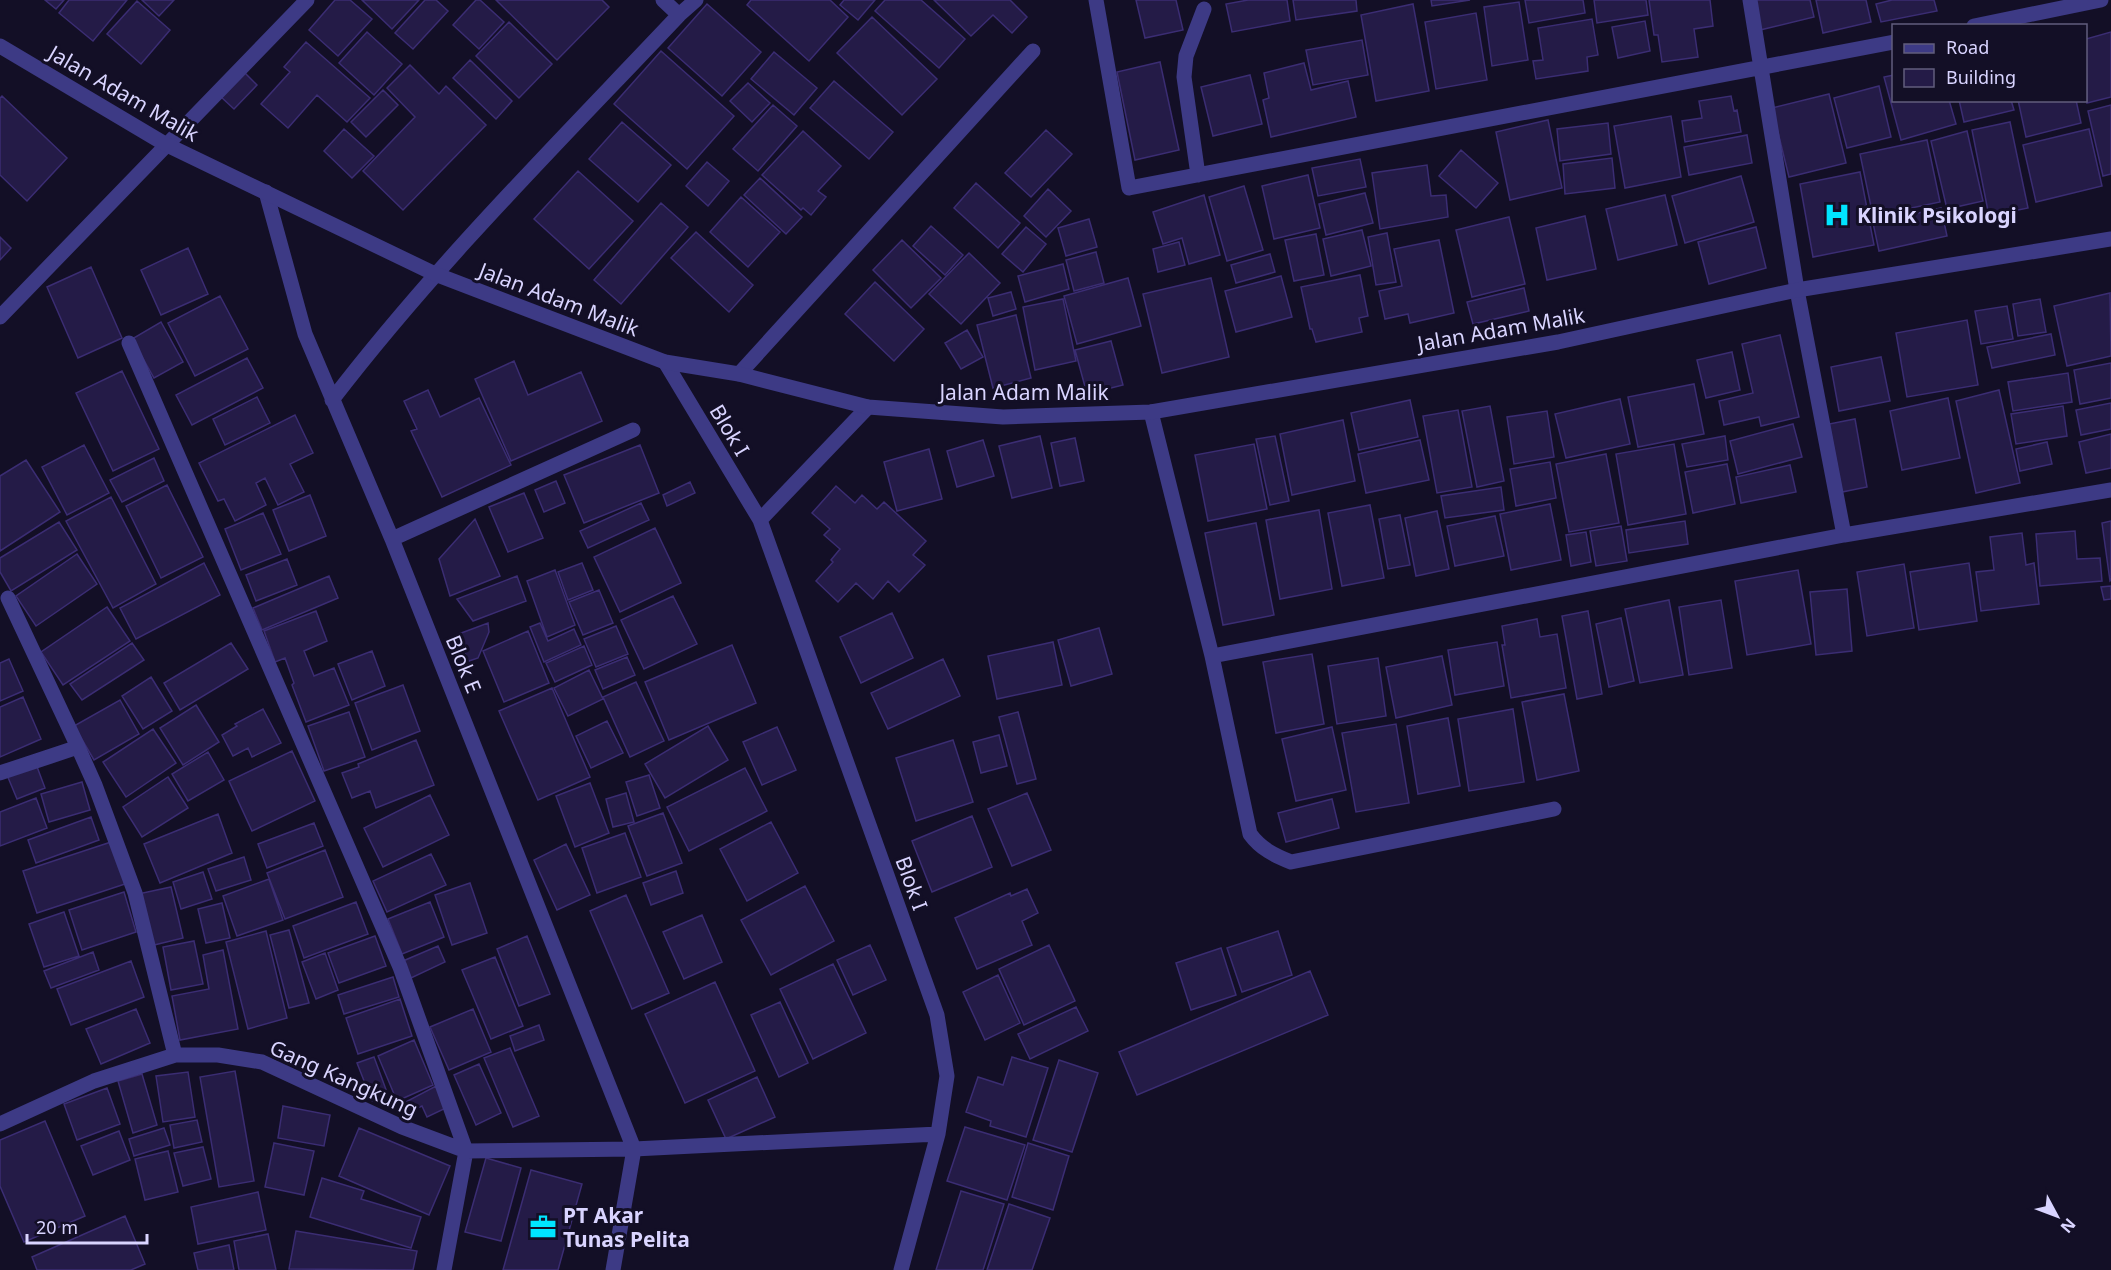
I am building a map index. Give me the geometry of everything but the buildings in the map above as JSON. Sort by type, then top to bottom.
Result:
[{"type":"street","points":[[0,317],[165,144],[307,0]]},
{"type":"street","points":[[663,0],[679,15]]},
{"type":"street","points":[[332,400],[435,274],[679,15],[696,0]]},
{"type":"street","points":[[1096,0],[1129,188],[1892,42]]},
{"type":"street","points":[[1750,0],[1797,290],[1844,535]]},
{"type":"street","points":[[1984,24],[2101,0]]},
{"type":"street","points":[[1198,175],[1184,77],[1186,56],[1204,9]]},
{"type":"street","name":"Jalan Adam Malik","points":[[0,46],[165,144],[435,274],[665,362],[739,374],[868,407],[1003,417],[1151,412],[1558,342],[1797,290],[2111,239]]},
{"type":"street","points":[[739,374],[1033,51]]},
{"type":"street","name":"Blok E","points":[[266,192],[305,334],[392,539],[634,1149]]},
{"type":"street","points":[[129,343],[400,967],[466,1151],[444,1270]]},
{"type":"street","name":"Blok I","points":[[665,362],[760,520],[937,1015],[947,1076],[938,1134],[901,1270]]},
{"type":"street","points":[[760,520],[868,407]]},
{"type":"street","points":[[1151,412],[1212,656],[1251,834],[1258,845],[1269,853],[1291,862],[1554,809]]},
{"type":"street","points":[[392,539],[633,430]]},
{"type":"street","points":[[1212,656],[1844,535],[2111,490]]},
{"type":"street","points":[[8,598],[95,785],[135,893],[175,1055]]},
{"type":"street","points":[[0,773],[78,747]]},
{"type":"street","name":"Gang Kangkung","points":[[0,1124],[94,1081],[175,1055],[218,1055],[262,1062],[402,1127],[466,1151]]},
{"type":"street","points":[[466,1151],[634,1149],[938,1134]]},
{"type":"street","points":[[613,1270],[634,1149]]},
{"type":"place","name":"Klinik Psikologi","points":[[1837,215]]},
{"type":"place","name":"PT Akar Tunas Pelita","points":[[543,1227]]}]
